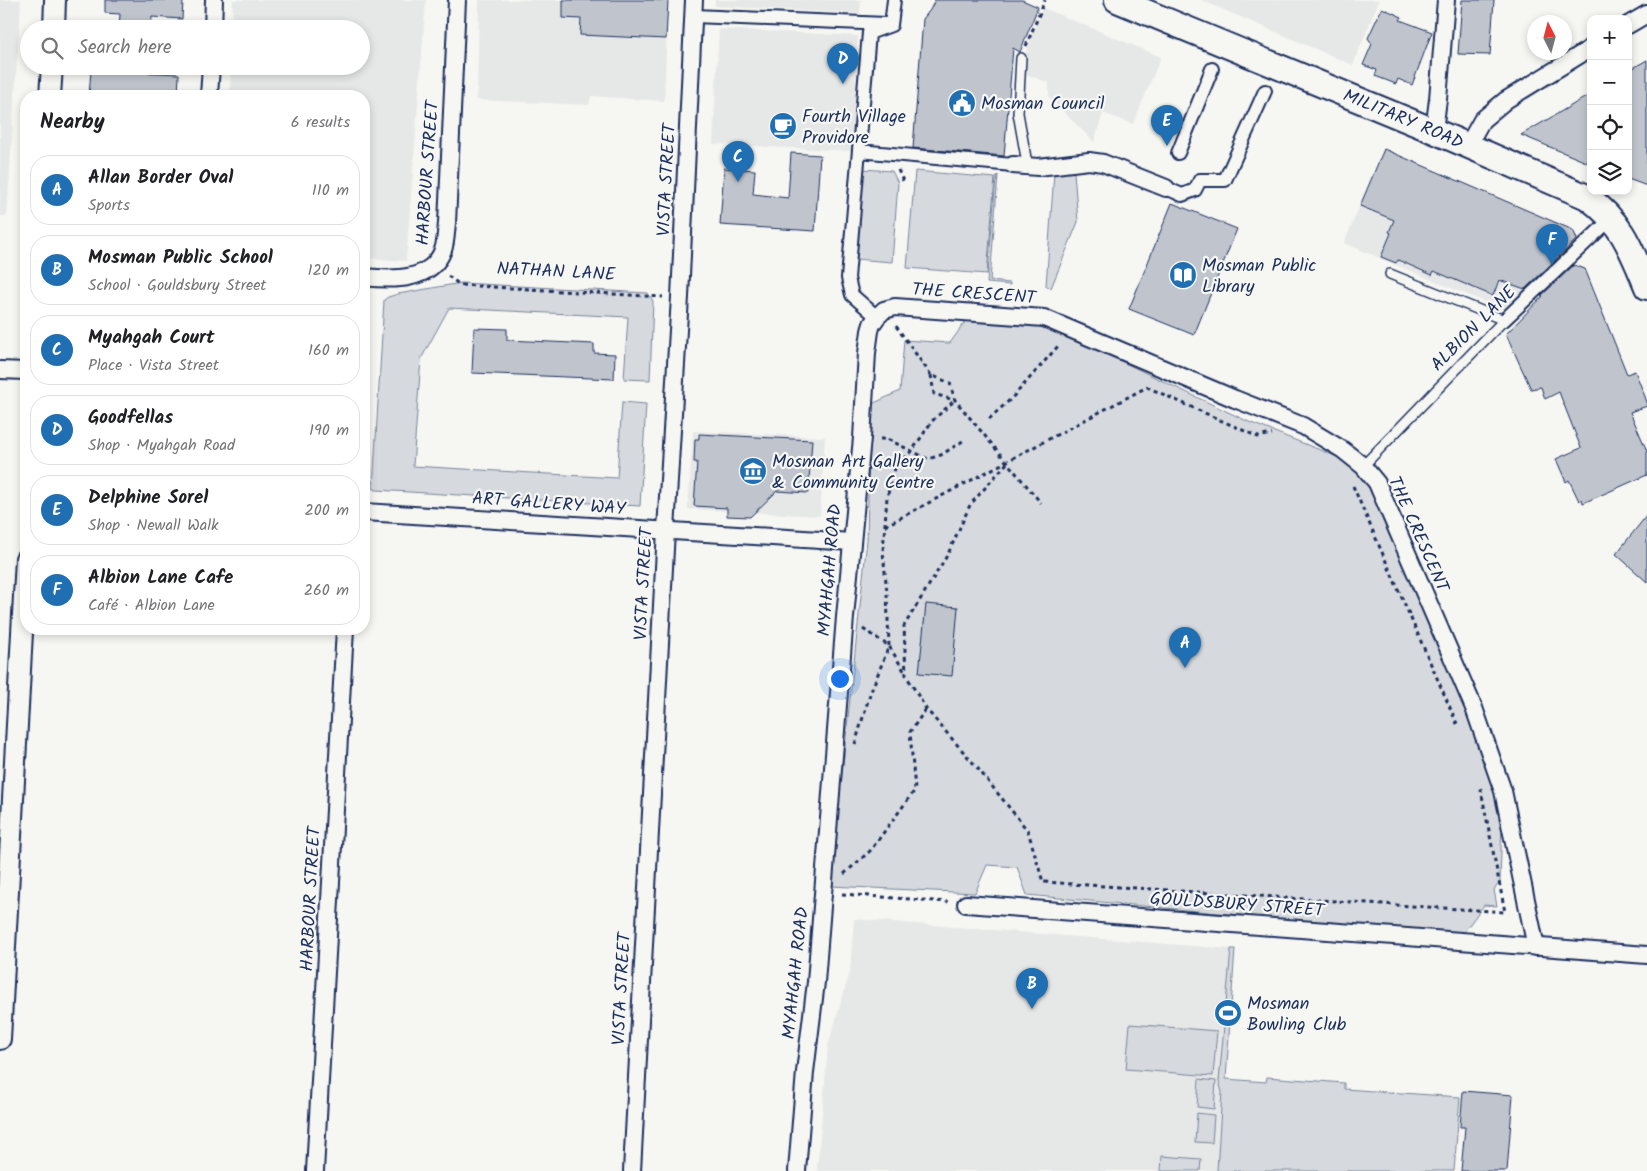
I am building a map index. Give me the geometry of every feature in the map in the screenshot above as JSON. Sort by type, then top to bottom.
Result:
[{"type":"main road","name":"MILITARY ROAD","points":[[1117,0],[1434,131],[1587,197],[1602,207],[1626,238],[1647,287]]},
{"type":"street","points":[[54,20],[55,0]]},
{"type":"street","points":[[213,20],[214,0]]},
{"type":"street","name":"HARBOUR STREET","points":[[370,278],[387,279],[415,276],[435,266],[444,249],[447,223],[457,0]]},
{"type":"street","name":"VISTA STREET","points":[[632,1171],[680,298],[694,0]]},
{"type":"street","points":[[890,25],[894,0]]},
{"type":"street","points":[[1434,131],[1446,0]]},
{"type":"street","points":[[1632,23],[1647,14]]},
{"type":"street","points":[[694,16],[890,25]]},
{"type":"street","points":[[877,317],[852,295],[848,278],[869,33],[890,25]]},
{"type":"street","points":[[1467,146],[1482,120],[1506,100],[1587,50]]},
{"type":"street","points":[[1178,153],[1212,69]]},
{"type":"street","points":[[50,90],[51,75]]},
{"type":"street","points":[[209,90],[210,75]]},
{"type":"street","points":[[859,151],[1023,168],[1089,161],[1103,163],[1182,196],[1195,190],[1200,180],[1224,180],[1265,91]]},
{"type":"street","name":"ALBION LANE","points":[[1504,320],[1612,218]]},
{"type":"street","name":"THE CRESCENT","points":[[877,317],[884,310],[895,307],[1044,318],[1303,426],[1343,450],[1362,466],[1376,483],[1386,504],[1474,708],[1503,791],[1536,947]]},
{"type":"street","name":"MYAHGAH ROAD","points":[[798,1171],[805,1072],[824,893],[869,339],[872,324],[877,317]]},
{"type":"street","points":[[0,370],[20,371]]},
{"type":"street","name":"ART GALLERY WAY","points":[[370,512],[852,542]]},
{"type":"street","points":[[0,1039],[4,881],[21,635]]},
{"type":"street","name":"HARBOUR STREET","points":[[315,1171],[345,635]]},
{"type":"street","name":"GOULDSBURY STREET","points":[[966,904],[1647,955]]},
{"type":"lane","points":[[1021,58],[1018,113],[1023,168]]},
{"type":"lane","points":[[1390,274],[1504,320]]},
{"type":"lane","name":"ALBION LANE","points":[[1362,466],[1504,320]]},
{"type":"path","points":[[1021,58],[1045,0]]},
{"type":"path","points":[[899,172],[903,181]]},
{"type":"path","name":"NATHAN LANE","points":[[435,266],[460,285],[680,298]]},
{"type":"path","points":[[896,326],[931,375],[934,394],[955,400]]},
{"type":"path","points":[[989,419],[1012,398],[1071,330]]},
{"type":"path","points":[[931,375],[950,383],[955,400],[1041,503]]},
{"type":"path","points":[[884,526],[1007,463],[1147,387],[1258,437],[1274,434]]},
{"type":"path","points":[[854,750],[870,694],[889,646],[883,551],[886,497],[896,465],[912,451],[932,421],[955,400]]},
{"type":"path","points":[[862,438],[887,439],[928,458],[941,456],[966,438]]},
{"type":"path","points":[[906,675],[904,626],[948,554],[970,504],[1007,463]]},
{"type":"path","points":[[1349,477],[1460,729]]},
{"type":"path","points":[[845,617],[889,646],[926,709],[975,765],[1028,831],[1043,882],[1505,912],[1479,783]]},
{"type":"path","points":[[840,869],[840,878],[870,851],[916,790],[910,732],[926,709]]},
{"type":"path","points":[[824,893],[966,904]]},
{"type":"shaded area","points":[[0,0],[21,0],[7,216],[0,216]]},
{"type":"shaded area","points":[[233,0],[426,0],[406,261],[370,258],[370,90],[230,90],[231,75],[370,75],[370,20],[232,20]]},
{"type":"shaded area","points":[[479,0],[668,0],[664,101],[591,96],[589,105],[477,100]]},
{"type":"shaded area","points":[[715,0],[861,0],[860,14],[715,6]]},
{"type":"shaded area","points":[[1201,0],[1379,0],[1353,65]]},
{"type":"shaded area","points":[[1043,8],[1161,57],[1133,124],[1103,113],[1094,142],[1049,97],[1049,83],[1023,73],[1023,65],[1031,36]]},
{"type":"shaded area","points":[[719,29],[858,36],[852,151],[713,144]]},
{"type":"shaded area","points":[[1384,149],[1573,230],[1577,240],[1506,311],[1344,243]]},
{"type":"shaded area","points":[[862,169],[892,171],[898,183],[892,262],[855,259]]},
{"type":"shaded area","points":[[915,171],[995,178],[987,274],[907,268]]},
{"type":"shaded area","points":[[1074,172],[1078,222],[1051,288],[1046,286],[1054,173]]},
{"type":"shaded area","points":[[998,175],[990,281],[1010,283],[1010,285],[987,283],[996,178]]},
{"type":"shaded area","points":[[461,283],[648,293],[653,301],[650,380],[624,379],[628,317],[449,308],[421,359],[413,466],[617,478],[622,402],[646,404],[640,506],[376,490],[373,488],[384,300],[398,294]]},
{"type":"shaded area","points":[[968,318],[1035,325],[1070,337],[1249,422],[1376,472],[1503,790],[1500,882],[1494,890],[1497,906],[1484,905],[1461,936],[1027,895],[1017,867],[987,865],[975,893],[830,886],[867,540],[870,405],[900,391],[904,340],[950,343]]},
{"type":"shaded area","name":"Mosman Art Gallery & Community Centre","points":[[693,431],[825,437],[820,516],[688,509]]},
{"type":"shaded area","points":[[854,919],[1231,949],[1219,1081],[1222,1092],[1217,1171],[817,1171],[828,1046],[850,972]]},
{"type":"shaded area","name":"Mosman Bowling Club","points":[[1231,949],[1235,949],[1226,1079],[1266,1082],[1267,1077],[1344,1083],[1344,1089],[1460,1097],[1454,1171],[1217,1171],[1222,1092],[1219,1081]]},
{"type":"shaded area","points":[[1130,1024],[1217,1031],[1213,1076],[1126,1069]]},
{"type":"shaded area","points":[[1199,1079],[1216,1081],[1214,1109],[1197,1107]]},
{"type":"shaded area","points":[[1197,1113],[1214,1115],[1212,1143],[1195,1142]]},
{"type":"shaded area","points":[[1162,1156],[1201,1159],[1200,1171],[1161,1171]]},
{"type":"building","points":[[105,0],[183,0],[182,19],[152,17],[152,20],[120,20],[120,14],[105,13]]},
{"type":"building","points":[[563,0],[668,0],[666,39],[580,35],[581,19],[563,18]]},
{"type":"building","name":"Mosman Council","points":[[935,0],[1022,0],[1038,7],[1020,52],[1013,48],[1004,156],[913,148],[923,19]]},
{"type":"building","points":[[1462,0],[1494,0],[1490,55],[1458,54]]},
{"type":"building","points":[[1382,8],[1402,17],[1400,20],[1432,32],[1412,85],[1398,79],[1396,84],[1375,76],[1377,70],[1363,65],[1372,44],[1368,38]]},
{"type":"building","points":[[1647,60],[1647,186],[1632,180],[1632,69]]},
{"type":"building","points":[[91,75],[179,75],[178,90],[89,90]]},
{"type":"building","points":[[1587,96],[1587,162],[1521,135]]},
{"type":"building","points":[[1384,149],[1573,230],[1577,239],[1525,289],[1499,280],[1493,296],[1434,271],[1432,275],[1398,260],[1396,263],[1381,257],[1394,220],[1360,206]]},
{"type":"building","points":[[791,153],[820,155],[815,231],[720,225],[724,168],[755,170],[753,194],[788,198]]},
{"type":"building","points":[[1172,203],[1237,229],[1194,335],[1129,309]]},
{"type":"building","points":[[1574,265],[1585,269],[1627,374],[1635,371],[1647,402],[1647,406],[1630,412],[1647,451],[1647,475],[1583,503],[1582,499],[1579,501],[1569,480],[1566,482],[1556,459],[1581,448],[1559,392],[1545,399],[1541,387],[1531,389],[1506,334],[1543,296],[1541,296]]},
{"type":"building","points":[[474,328],[507,329],[507,340],[594,344],[594,353],[615,354],[614,379],[472,373]]},
{"type":"building","name":"Mosman Art Gallery & Community Centre","points":[[699,434],[812,440],[808,493],[777,491],[750,517],[727,516],[727,508],[694,506],[697,462],[694,462],[695,439],[699,439]]},
{"type":"building","points":[[1647,515],[1647,582],[1616,554]]},
{"type":"building","points":[[926,604],[958,607],[952,676],[919,673]]},
{"type":"building","points":[[1463,1091],[1513,1095],[1507,1171],[1461,1171],[1465,1127],[1460,1127]]},
{"type":"place","name":"Goodfellas","points":[[843,84]]},
{"type":"place","name":"Mosman Council","points":[[962,103]]},
{"type":"place","name":"Fourth Village Providore","points":[[783,126]]},
{"type":"place","name":"Delphine Sorel","points":[[1167,146]]},
{"type":"place","name":"Myahgah Court","points":[[738,182]]},
{"type":"place","name":"Albion Lane Cafe","points":[[1552,265]]},
{"type":"place","name":"Mosman Public Library","points":[[1183,275]]},
{"type":"place","name":"Mosman Art Gallery & Community Centre","points":[[753,471]]},
{"type":"place","name":"Allan Border Oval","points":[[1185,668]]},
{"type":"place","name":"Mosman Public School","points":[[1032,1009]]},
{"type":"place","name":"Mosman Bowling Club","points":[[1228,1013]]}]
